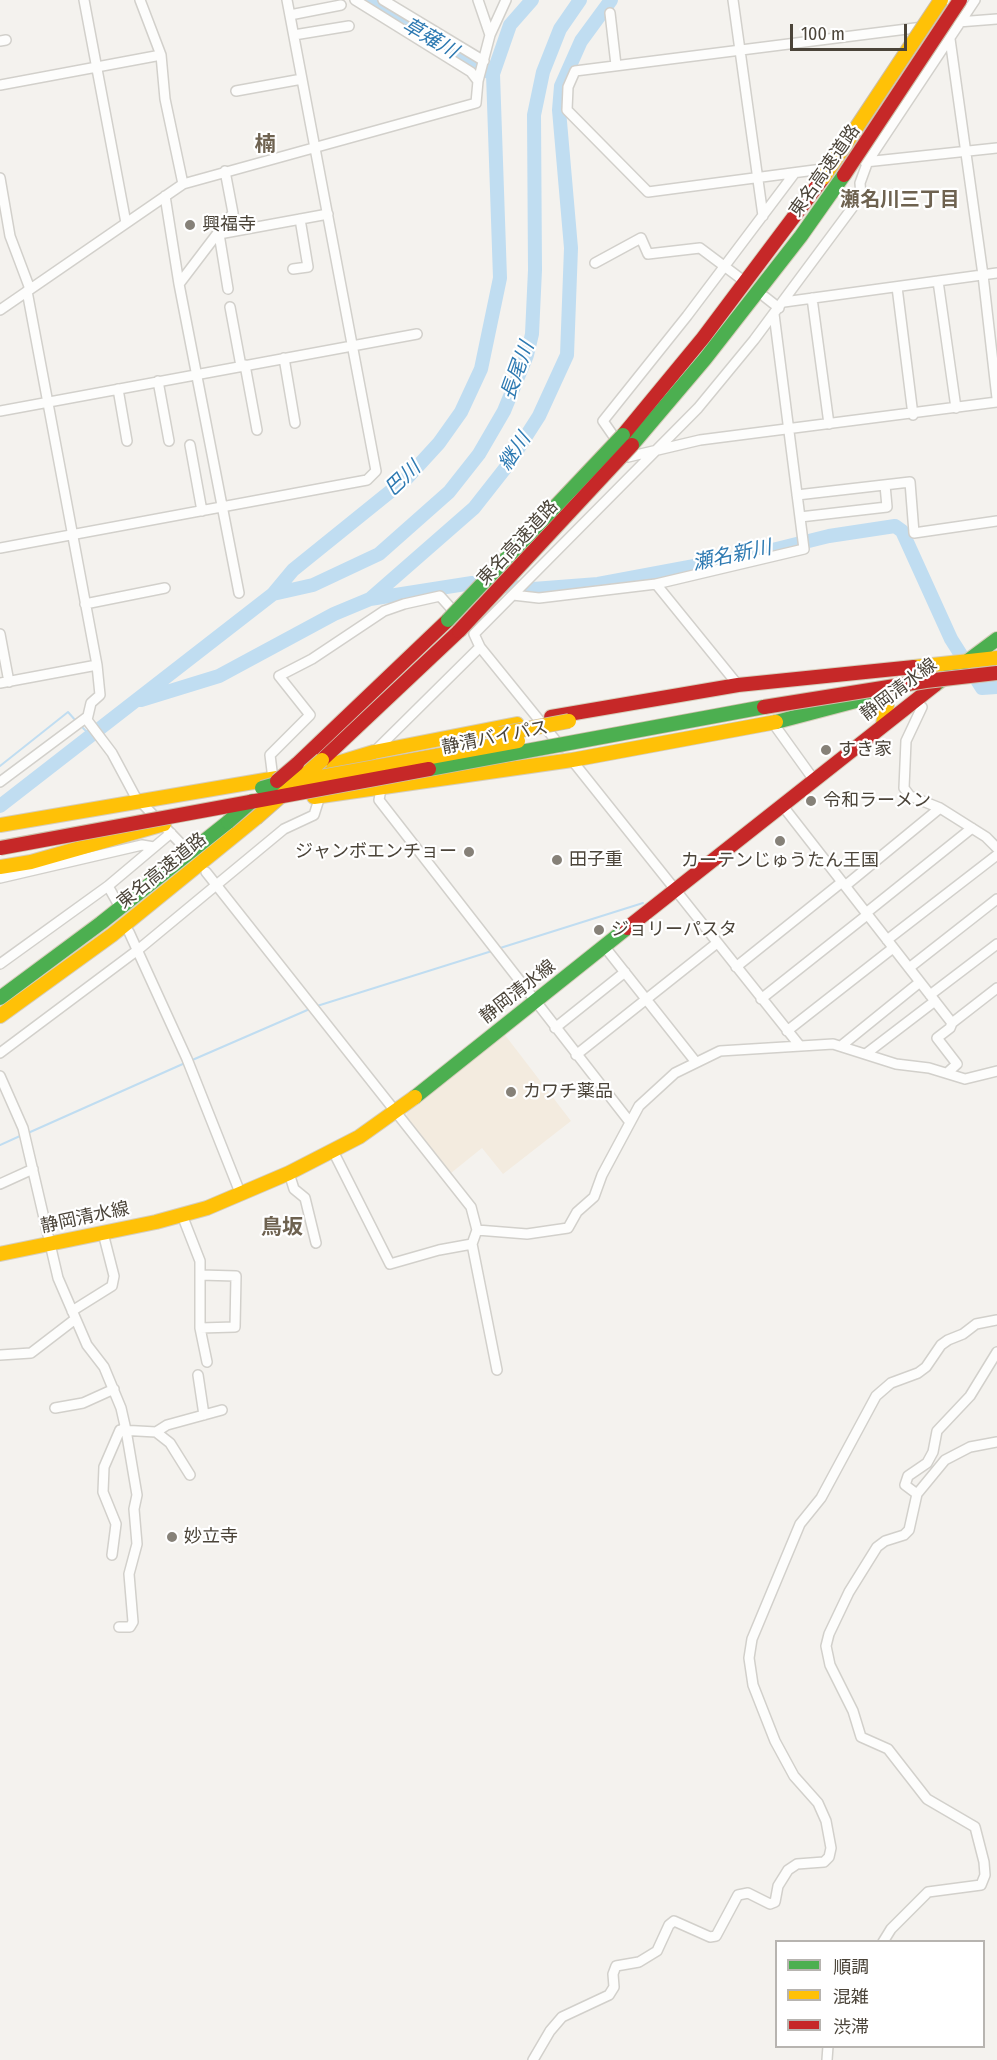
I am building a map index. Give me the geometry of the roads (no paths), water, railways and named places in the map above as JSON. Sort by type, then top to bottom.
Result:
[{"type":"main road","name":"東名高速道路","points":[[0,1016],[112,935],[323,764],[459,631],[627,440],[823,178],[941,0]]},
{"type":"main road","name":"東名高速道路","points":[[0,998],[101,923],[297,764],[448,620],[705,359],[801,236],[903,89],[960,0]]},
{"type":"main road","name":"静岡清水線","points":[[0,1254],[182,1215],[241,1195],[333,1151],[395,1113],[883,724],[997,639]]},
{"type":"main road","points":[[265,789],[323,764],[538,719],[738,684],[966,661],[997,660]]},
{"type":"main road","name":"静清バイパス","points":[[0,837],[839,683],[997,660]]},
{"type":"main road","name":"静清バイパス","points":[[0,848],[265,789],[926,681],[997,673]]},
{"type":"main road","points":[[0,867],[320,796],[572,760],[773,723],[883,694],[940,682],[997,678]]},
{"type":"main road","points":[[265,789],[348,765],[569,721],[799,679]]},
{"type":"main road","points":[[883,694],[887,705],[883,724]]},
{"type":"main road","points":[[0,825],[141,802],[265,789],[391,783],[823,710]]},
{"type":"street","points":[[84,0],[126,223]]},
{"type":"street","points":[[140,0],[161,55],[162,79],[183,184]]},
{"type":"street","points":[[0,548],[367,480],[376,471],[287,0]]},
{"type":"street","points":[[355,0],[471,72],[478,81]]},
{"type":"street","points":[[383,0],[484,61]]},
{"type":"street","points":[[478,0],[490,35]]},
{"type":"street","points":[[0,310],[183,184],[476,103],[478,81],[490,35],[506,0]]},
{"type":"street","points":[[733,0],[763,216]]},
{"type":"street","points":[[474,634],[698,408],[779,308],[861,196],[860,183],[868,161],[975,0]]},
{"type":"street","points":[[290,15],[342,5]]},
{"type":"street","points":[[610,13],[616,65]]},
{"type":"street","points":[[997,19],[575,71],[568,87],[567,110],[648,192],[794,174],[868,161],[997,148]]},
{"type":"street","points":[[294,35],[349,26]]},
{"type":"street","points":[[950,39],[967,151],[997,398]]},
{"type":"street","points":[[0,85],[161,55]]},
{"type":"street","points":[[236,91],[302,79]]},
{"type":"street","points":[[179,284],[233,213],[225,171]]},
{"type":"street","points":[[794,174],[725,267],[603,421],[628,457],[700,440],[914,415],[997,402]]},
{"type":"street","points":[[0,178],[10,236],[28,290],[97,665],[100,695],[91,703],[87,718],[0,782]]},
{"type":"street","points":[[165,196],[179,284],[239,593]]},
{"type":"street","points":[[219,234],[328,214]]},
{"type":"street","points":[[293,269],[308,267],[300,219]]},
{"type":"street","points":[[219,234],[228,289]]},
{"type":"street","points":[[595,262],[641,238],[648,254],[700,248],[740,278]]},
{"type":"street","points":[[779,308],[812,298],[997,273]]},
{"type":"street","points":[[938,281],[956,408]]},
{"type":"street","points":[[897,286],[914,415]]},
{"type":"street","points":[[513,595],[539,598],[656,584],[804,549],[789,428],[779,308],[765,297]]},
{"type":"street","points":[[812,298],[829,424]]},
{"type":"street","points":[[231,307],[257,430]]},
{"type":"street","points":[[0,411],[417,334]]},
{"type":"street","points":[[284,358],[295,423]]},
{"type":"street","points":[[158,381],[169,441]]},
{"type":"street","points":[[118,389],[127,441]]},
{"type":"street","points":[[190,445],[202,511]]},
{"type":"street","points":[[797,495],[910,482],[914,533],[997,521]]},
{"type":"street","points":[[800,517],[887,507],[885,485]]},
{"type":"street","points":[[656,584],[738,684]]},
{"type":"street","points":[[86,604],[165,588]]},
{"type":"street","points":[[265,789],[270,755],[310,715],[279,676],[312,659],[384,611],[440,596],[474,634],[480,647],[800,1046]]},
{"type":"street","points":[[0,634],[4,683],[97,665]]},
{"type":"street","points":[[374,752],[480,647]]},
{"type":"street","points":[[922,707],[906,741],[904,788],[910,796],[940,808],[972,828],[997,848]]},
{"type":"street","points":[[900,713],[910,733]]},
{"type":"street","points":[[87,718],[111,751],[123,777],[141,802],[185,848]]},
{"type":"street","points":[[773,723],[814,780]]},
{"type":"street","points":[[0,1053],[139,949],[217,887],[284,829],[314,815],[320,796],[323,764]]},
{"type":"street","points":[[381,789],[379,800],[629,1121]]},
{"type":"street","points":[[782,805],[952,1023]]},
{"type":"street","points":[[736,967],[940,808]]},
{"type":"street","points":[[0,964],[108,886],[154,847],[168,828]]},
{"type":"street","points":[[761,999],[972,828]]},
{"type":"street","points":[[0,878],[142,844],[154,847]]},
{"type":"street","points":[[787,1031],[997,855]]},
{"type":"street","points":[[206,872],[471,1208],[477,1230],[472,1244],[497,1370]]},
{"type":"street","points":[[108,886],[117,902]]},
{"type":"street","points":[[909,968],[997,898]]},
{"type":"street","points":[[129,932],[139,949],[187,1059],[241,1195]]},
{"type":"street","points":[[576,1055],[717,944]]},
{"type":"street","points":[[867,1053],[997,944]]},
{"type":"street","points":[[604,946],[695,1061]]},
{"type":"street","points":[[555,1028],[625,972]]},
{"type":"street","points":[[841,1046],[920,982]]},
{"type":"street","points":[[947,1073],[957,1064],[937,1038],[950,1028],[952,1023],[997,988]]},
{"type":"street","points":[[477,1230],[527,1234],[568,1228],[577,1212],[594,1197],[629,1121],[654,1091],[695,1061],[720,1051],[841,1046],[849,1051],[867,1053],[896,1064],[947,1073],[965,1079],[997,1071]]},
{"type":"street","points":[[0,1076],[23,1128],[58,1278],[87,1345],[104,1367],[114,1389],[126,1430],[137,1496],[134,1509],[137,1544],[129,1574],[133,1622],[130,1627],[119,1627]]},
{"type":"street","points":[[333,1151],[390,1264],[439,1250],[472,1244]]},
{"type":"street","points":[[0,1184],[33,1169]]},
{"type":"street","points":[[288,1173],[294,1189],[304,1198],[316,1243]]},
{"type":"street","points":[[182,1215],[200,1261],[200,1328],[207,1362]]},
{"type":"street","points":[[0,1355],[31,1353],[73,1315],[112,1286],[114,1276],[103,1233]]},
{"type":"street","points":[[200,1275],[236,1276],[235,1327],[200,1328]]},
{"type":"street","points":[[533,2060],[550,2031],[562,2017],[609,1995],[614,1987],[613,1974],[616,1966],[639,1962],[657,1951],[669,1925],[674,1921],[710,1937],[716,1936],[738,1895],[748,1893],[770,1904],[775,1902],[778,1886],[788,1870],[797,1864],[824,1862],[829,1857],[831,1848],[826,1821],[818,1803],[794,1776],[775,1741],[753,1685],[749,1649],[800,1524],[821,1498],[876,1396],[891,1383],[918,1373],[926,1367],[941,1345],[948,1340],[963,1334],[976,1324],[997,1320]]},
{"type":"street","points":[[917,1494],[905,1485],[908,1476],[927,1463],[933,1452],[937,1431],[970,1396],[997,1352]]},
{"type":"street","points":[[198,1375],[204,1415]]},
{"type":"street","points":[[55,1408],[83,1403],[114,1389]]},
{"type":"street","points":[[156,1432],[167,1425],[222,1410]]},
{"type":"street","points":[[112,1555],[116,1542],[116,1524],[115,1514],[103,1492],[104,1467],[120,1430],[156,1432],[170,1443],[190,1475]]},
{"type":"street","points":[[884,1940],[891,1929],[928,1892],[981,1885],[986,1875],[975,1827],[927,1799],[888,1749],[861,1737],[853,1712],[830,1665],[829,1634],[838,1612],[877,1547],[885,1541],[904,1535],[909,1530],[917,1494],[952,1455],[969,1447],[997,1443]]},
{"type":"waterway","name":"草薙川","points":[[370,0],[418,35],[493,74]]},
{"type":"waterway","name":"巴川","points":[[0,806],[273,594],[293,570],[407,478],[439,443],[461,412],[481,369],[500,278],[493,74],[510,25],[532,0]]},
{"type":"waterway","name":"長尾川","points":[[273,594],[313,585],[379,554],[449,492],[479,454],[504,411],[527,355],[532,334],[535,270],[534,115],[543,72],[560,29],[580,0]]},
{"type":"waterway","name":"継川","points":[[141,700],[219,676],[334,614],[370,599],[474,508],[507,466],[539,416],[567,355],[571,248],[559,110],[561,86],[581,41],[611,0]]},
{"type":"waterway","name":"瀬名新川","points":[[370,599],[472,583],[533,589],[598,584],[748,556],[829,536],[895,526],[902,531],[951,639],[982,688],[997,687]]},
{"type":"waterway","points":[[0,766],[68,712],[76,721]]},
{"type":"waterway","points":[[80,725],[89,734]]},
{"type":"waterway","points":[[497,949],[643,903]]},
{"type":"waterway","points":[[317,1006],[492,951]]},
{"type":"waterway","points":[[190,1061],[312,1008]]},
{"type":"waterway","points":[[28,1133],[185,1063]]},
{"type":"waterway","points":[[0,1145],[20,1136]]},
{"type":"place","name":"興福寺","points":[[190,225]]},
{"type":"place","name":"すき家","points":[[826,750]]},
{"type":"place","name":"令和ラーメン","points":[[811,801]]},
{"type":"place","name":"カーテンじゅうたん王国","points":[[780,841]]},
{"type":"place","name":"ジャンボエンチョー","points":[[469,852]]},
{"type":"place","name":"田子重","points":[[557,860]]},
{"type":"place","name":"ジョリーパスタ","points":[[599,930]]},
{"type":"place","name":"カワチ薬品","points":[[511,1092]]},
{"type":"place","name":"妙立寺","points":[[172,1537]]},
{"type":"district","name":"楠","points":[[265,145]]},
{"type":"district","name":"瀬名川三丁目","points":[[900,200]]},
{"type":"district","name":"鳥坂","points":[[282,1228]]}]
